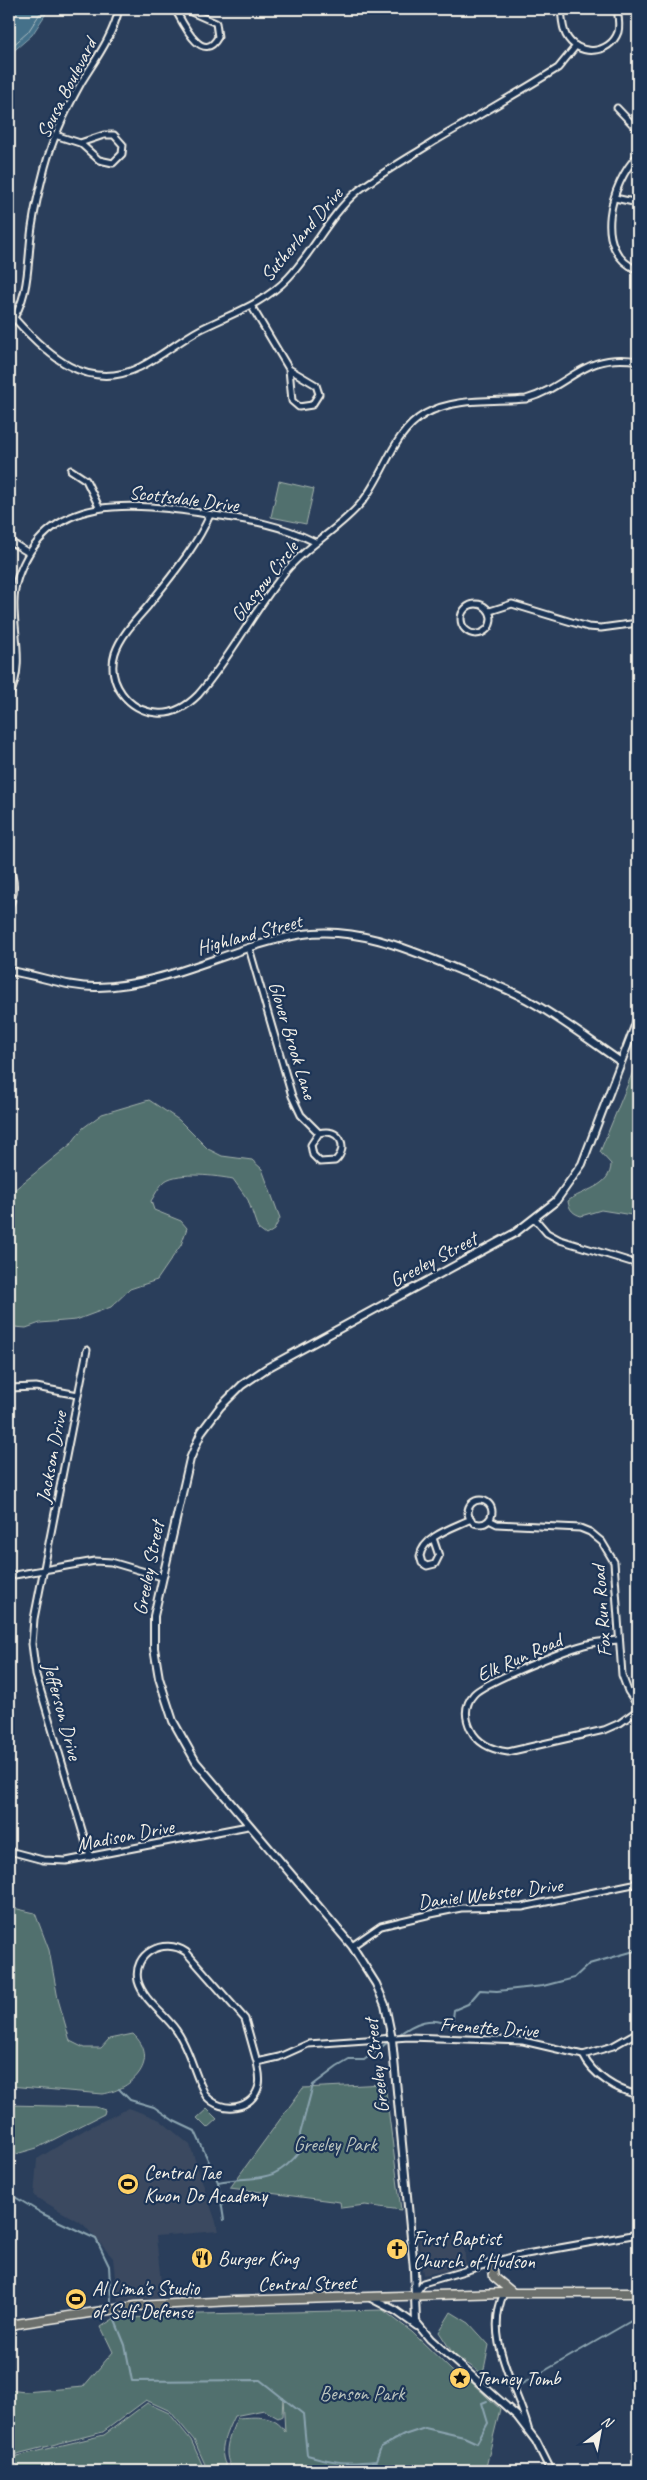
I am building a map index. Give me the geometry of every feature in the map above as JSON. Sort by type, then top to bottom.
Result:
[{"type":"main road","points":[[492,2263],[494,2277],[504,2287],[514,2293]]},
{"type":"main road","name":"Central Street","points":[[9,2325],[136,2306],[276,2299],[413,2297],[504,2293],[638,2293]]},
{"type":"street","name":"Sousa Boulevard","points":[[9,326],[26,287],[32,227],[45,168],[55,135],[68,106],[112,30],[119,9]]},
{"type":"street","points":[[175,9],[195,42],[203,46],[212,44],[218,37],[216,23],[184,9]]},
{"type":"street","points":[[561,9],[566,34],[576,46],[594,51],[611,43],[618,29],[617,9]]},
{"type":"street","name":"Sutherland Drive","points":[[14,318],[46,352],[68,367],[91,374],[132,371],[199,330],[252,307],[268,297],[290,276],[325,226],[357,192],[394,166],[558,68],[576,46]]},
{"type":"street","points":[[617,108],[638,130]]},
{"type":"street","points":[[55,135],[80,143],[104,162],[113,163],[122,154],[123,145],[114,135],[104,135],[80,143]]},
{"type":"street","points":[[638,155],[623,176],[615,198],[610,225],[611,242],[623,261],[638,270]]},
{"type":"street","points":[[615,198],[638,203]]},
{"type":"street","points":[[252,307],[289,369],[292,401],[304,408],[312,405],[318,398],[316,385],[289,369]]},
{"type":"street","name":"Glasgow Circle","points":[[210,515],[192,550],[130,628],[116,652],[113,672],[117,686],[125,698],[142,710],[167,713],[181,709],[193,700],[282,576],[315,542],[337,527],[372,489],[398,440],[414,421],[426,413],[456,403],[526,399],[547,391],[580,369],[593,364],[620,359],[638,361]]},
{"type":"street","points":[[71,470],[86,480],[99,508]]},
{"type":"street","name":"Scottsdale Drive","points":[[9,696],[14,682],[18,656],[15,587],[29,553],[50,530],[64,520],[99,508],[120,505],[152,506],[282,527],[315,542]]},
{"type":"street","points":[[9,541],[29,553]]},
{"type":"street","points":[[481,604],[490,611],[491,622],[485,631],[474,634],[463,626],[462,615],[470,605],[481,604]]},
{"type":"street","points":[[490,611],[512,604],[588,627],[602,628],[638,623]]},
{"type":"street","points":[[9,864],[14,891],[9,906]]},
{"type":"street","name":"Highland Street","points":[[9,971],[82,987],[113,986],[152,978],[289,937],[315,934],[349,934],[379,941],[422,955],[521,996],[621,1062]]},
{"type":"street","name":"Glover Brook Lane","points":[[249,948],[292,1096],[301,1115],[319,1133]]},
{"type":"street","name":"Greeley Street","points":[[421,2329],[414,2316],[414,2270],[392,2039],[379,1991],[352,1946],[248,1826],[196,1762],[180,1736],[168,1707],[156,1663],[153,1632],[156,1600],[190,1459],[202,1431],[230,1396],[254,1376],[287,1356],[495,1245],[535,1219],[566,1190],[582,1164],[638,1018]]},
{"type":"street","name":"Glover Brook Lane","points":[[330,1132],[339,1137],[343,1147],[342,1152],[335,1161],[320,1162],[313,1155],[311,1145],[319,1133],[330,1132]]},
{"type":"street","points":[[535,1219],[547,1233],[560,1240],[638,1264]]},
{"type":"street","name":"Jackson Drive","points":[[44,1569],[88,1350]]},
{"type":"street","points":[[9,1388],[36,1388],[78,1395]]},
{"type":"street","points":[[434,1538],[438,1558],[435,1564],[427,1566],[421,1561],[420,1554],[424,1545],[434,1538],[471,1518],[468,1511],[470,1505],[480,1500],[488,1502],[492,1513],[489,1520]]},
{"type":"street","name":"Fox Run Road","points":[[471,1518],[478,1523],[489,1520],[497,1524],[580,1528],[590,1532],[602,1542],[612,1555],[615,1567],[622,1675],[628,1691],[638,1706]]},
{"type":"street","points":[[9,1576],[95,1561],[111,1562],[162,1577]]},
{"type":"street","name":"Jefferson Drive","points":[[44,1569],[34,1619],[33,1660],[40,1690],[90,1857]]},
{"type":"street","name":"Elk Run Road","points":[[619,1640],[578,1646],[484,1687],[470,1699],[466,1710],[466,1718],[471,1732],[481,1742],[493,1749],[508,1752],[604,1730],[620,1723],[638,1710]]},
{"type":"street","name":"Madison Drive","points":[[9,1851],[51,1861],[66,1862],[248,1826]]},
{"type":"street","name":"Daniel Webster Drive","points":[[352,1946],[381,1926],[431,1914],[461,1908],[522,1907],[638,1883]]},
{"type":"street","points":[[165,1946],[174,1946],[186,1952],[243,2017],[249,2028],[257,2062],[259,2083],[257,2091],[249,2101],[237,2107],[229,2108],[220,2106],[209,2099],[202,2088],[178,2034],[140,1987],[138,1970],[146,1954],[157,1947],[165,1946]]},
{"type":"street","name":"Frenette Drive","points":[[257,2062],[279,2056],[308,2044],[409,2038],[508,2039],[583,2055],[614,2046],[638,2032]]},
{"type":"street","points":[[583,2055],[587,2063],[604,2079],[638,2095]]},
{"type":"street","points":[[413,2297],[422,2283],[492,2263],[544,2250],[638,2234]]},
{"type":"street","points":[[504,2293],[498,2308],[496,2331],[502,2356],[528,2429],[551,2471]]},
{"type":"street","points":[[371,2298],[396,2311],[421,2329],[506,2405],[528,2429]]},
{"type":"shaded area","points":[[129,2108],[160,2120],[190,2145],[219,2231],[156,2236],[163,2301],[118,2305],[113,2258],[83,2224],[34,2196],[37,2159],[86,2129]]},
{"type":"shaded area","points":[[463,2235],[466,2267],[423,2275],[418,2238]]},
{"type":"green space","points":[[279,481],[314,489],[306,524],[271,517]]},
{"type":"green space","points":[[638,1068],[638,1216],[601,1210],[581,1216],[578,1215],[571,1209],[568,1201],[601,1183],[610,1172],[611,1164],[600,1152],[634,1069]]},
{"type":"green space","points":[[149,1100],[179,1120],[208,1149],[222,1156],[252,1160],[262,1169],[280,1218],[274,1230],[266,1235],[258,1229],[248,1200],[233,1179],[198,1175],[171,1178],[163,1183],[151,1201],[154,1210],[181,1221],[187,1228],[181,1245],[157,1280],[130,1289],[111,1307],[76,1320],[40,1323],[26,1328],[14,1327],[9,1324],[9,1189],[14,1190],[71,1144],[83,1128],[102,1114]]},
{"type":"green space","points":[[9,1907],[35,1913],[49,1950],[58,1999],[70,2041],[84,2048],[101,2048],[109,2039],[133,2034],[141,2044],[144,2063],[140,2072],[133,2080],[114,2091],[103,2094],[9,2086]]},
{"type":"green space","name":"Greeley Park","points":[[385,2084],[401,2210],[365,2205],[341,2208],[340,2202],[230,2188],[303,2088]]},
{"type":"green space","points":[[9,2105],[96,2107],[105,2110],[104,2114],[37,2148],[9,2156]]},
{"type":"green space","points":[[207,2109],[217,2119],[207,2128],[197,2118]]},
{"type":"green space","name":"Benson Park","points":[[383,2310],[412,2332],[452,2371],[471,2382],[500,2409],[485,2471],[234,2471],[230,2465],[227,2452],[229,2438],[237,2418],[257,2417],[270,2419],[281,2426],[285,2432],[283,2397],[282,2416],[278,2418],[264,2410],[234,2416],[223,2444],[223,2458],[230,2471],[208,2471],[194,2440],[170,2411],[146,2400],[103,2432],[9,2456],[9,2390],[25,2392],[83,2387],[113,2352],[101,2327],[113,2319],[200,2314]]},
{"type":"green space","points":[[451,2312],[469,2323],[489,2345],[483,2374],[454,2355],[439,2332]]},
{"type":"green space","points":[[147,2403],[169,2413],[191,2440],[205,2471],[9,2471],[9,2458],[104,2435]]},
{"type":"water","points":[[9,9],[49,9],[32,35],[9,55]]},
{"type":"waterway","points":[[397,2036],[410,2027],[424,2022],[438,2021],[452,2027],[454,2010],[468,2004],[480,1990],[497,1991],[543,1986],[574,1978],[589,1964],[638,1950]]},
{"type":"waterway","points":[[218,2182],[264,2177],[282,2169],[301,2150],[300,2134],[313,2085],[349,2060],[364,2060],[391,2040]]},
{"type":"waterway","points":[[119,2089],[130,2100],[154,2107],[174,2121],[195,2131],[218,2182],[224,2220]]},
{"type":"waterway","points":[[9,2189],[10,2194],[43,2214],[96,2239],[109,2266],[111,2301]]},
{"type":"waterway","points":[[520,2385],[638,2317]]},
{"type":"waterway","points":[[114,2318],[125,2345],[132,2381],[260,2380],[303,2414],[307,2455],[326,2460],[348,2463],[376,2461],[381,2447],[404,2435],[425,2428],[464,2437],[477,2443],[488,2423],[482,2403],[487,2401]]},
{"type":"place","name":"Central Tae Kwon Do Academy","points":[[128,2184]]},
{"type":"place","name":"First Baptist Church of Hudson","points":[[397,2249]]},
{"type":"place","name":"Burger King","points":[[202,2258]]},
{"type":"place","name":"Al Lima's Studio of Self Defense","points":[[76,2299]]},
{"type":"place","name":"Tenney Tomb","points":[[460,2378]]}]
